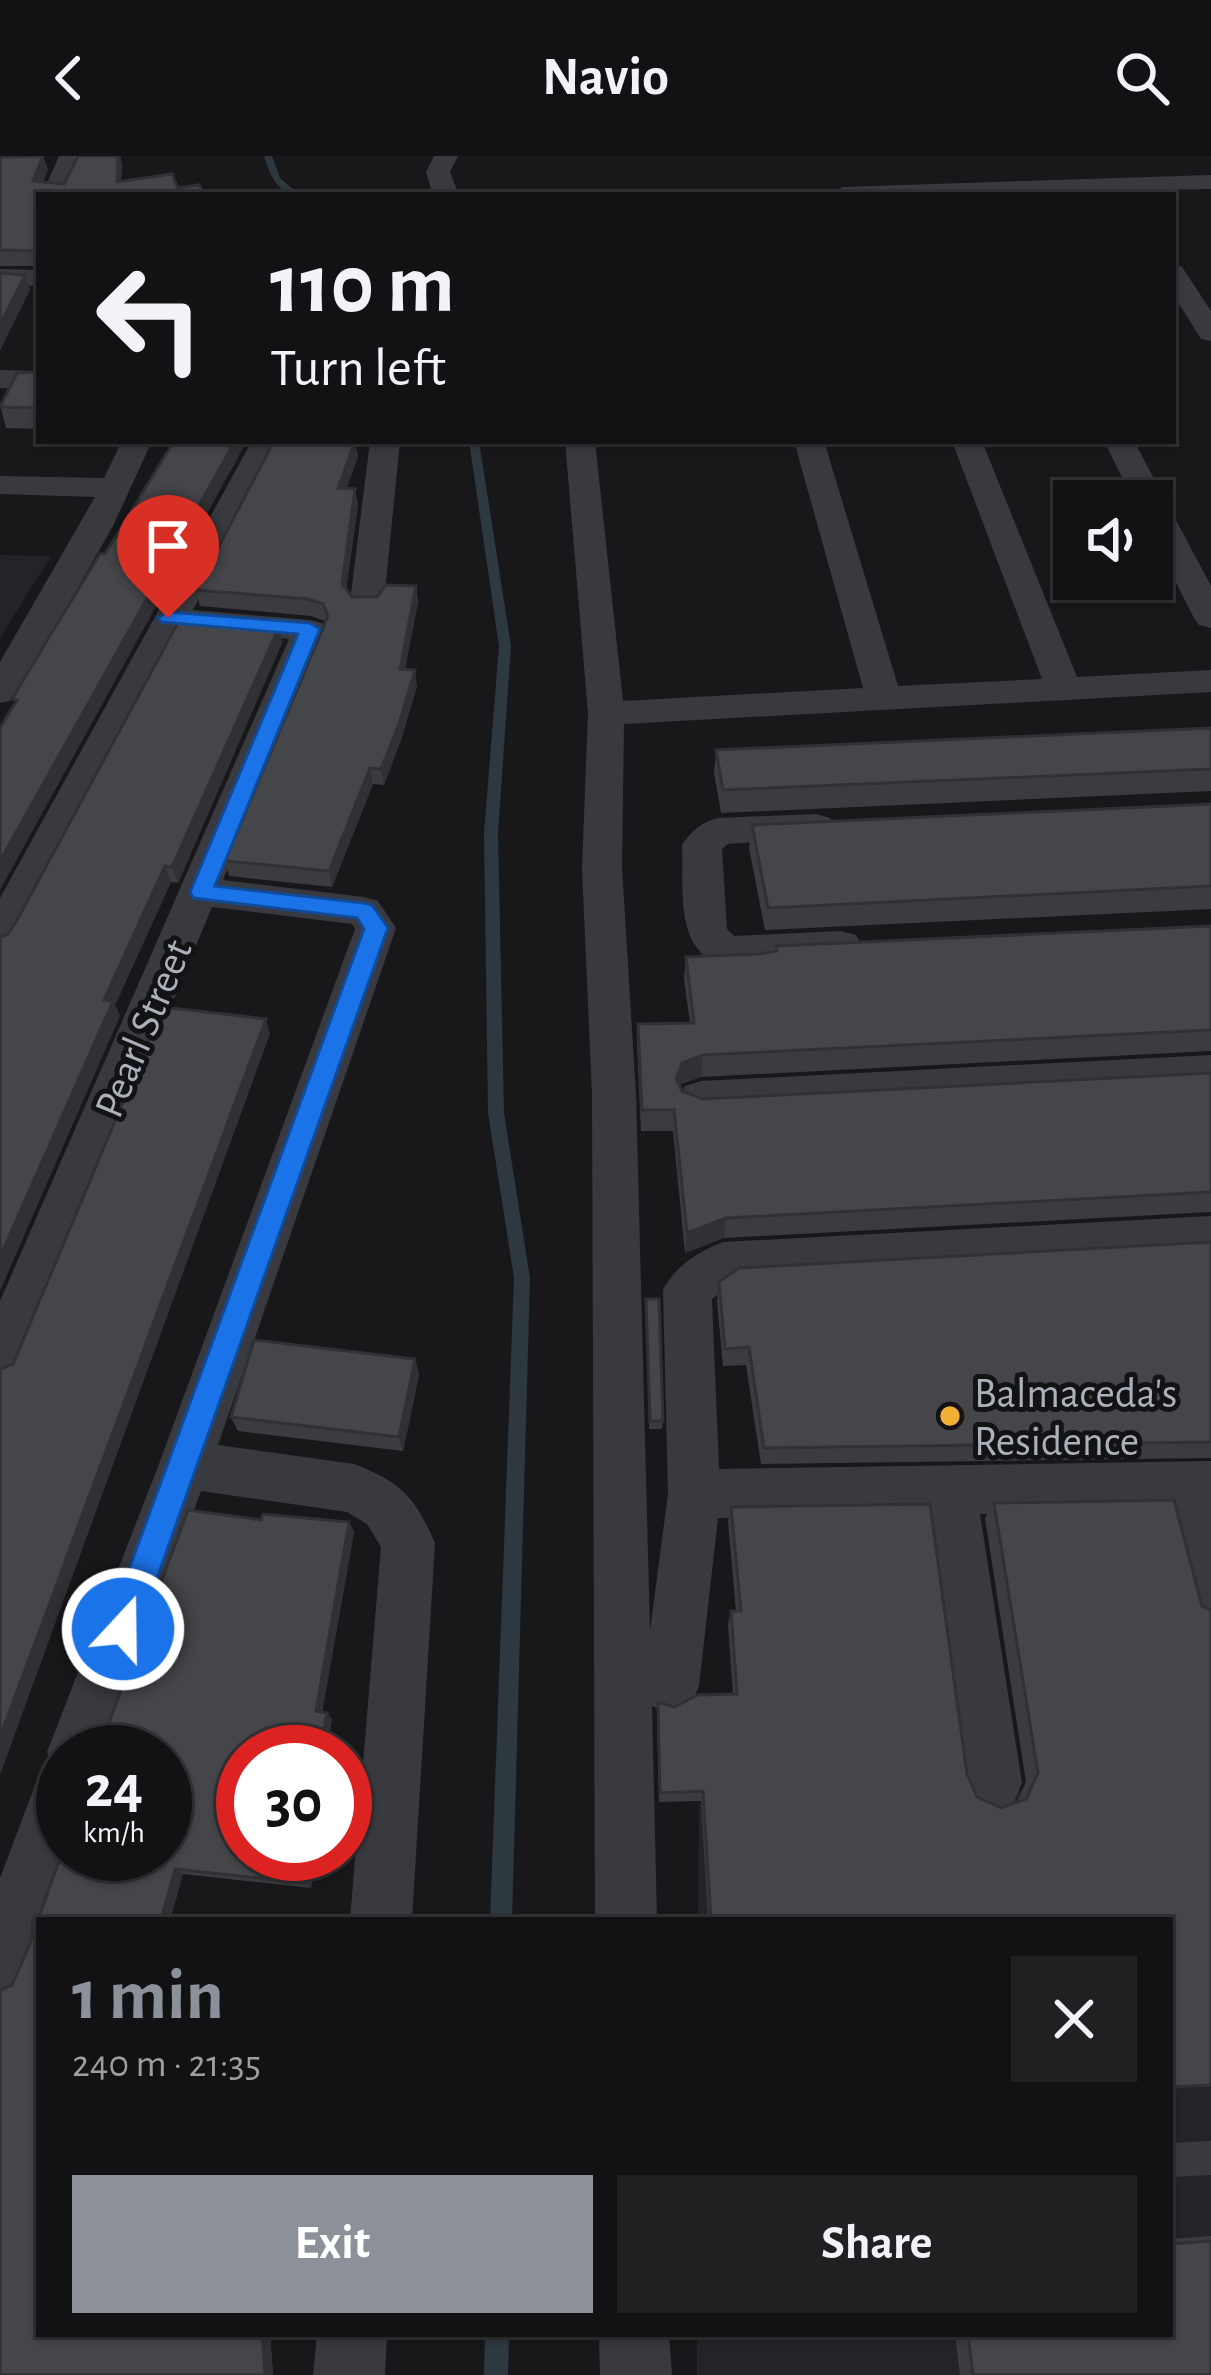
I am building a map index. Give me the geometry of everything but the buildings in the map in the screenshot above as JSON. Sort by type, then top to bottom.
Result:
[{"type":"street","points":[[56,192],[71,156]]},
{"type":"street","points":[[445,192],[437,172],[446,156]]},
{"type":"street","points":[[990,192],[1120,190],[1211,182]]},
{"type":"street","points":[[0,277],[36,278]]},
{"type":"street","points":[[1176,278],[1211,333]]},
{"type":"street","points":[[0,380],[36,380]]},
{"type":"street","points":[[0,692],[136,444]]},
{"type":"street","points":[[0,935],[265,444]]},
{"type":"street","points":[[367,602],[385,444]]},
{"type":"street","points":[[580,444],[606,713],[602,869],[614,1094],[626,1917]]},
{"type":"street","points":[[810,444],[884,695]]},
{"type":"street","points":[[968,444],[1063,687]]},
{"type":"street","points":[[1121,444],[1139,480]]},
{"type":"street","points":[[0,485],[115,488]]},
{"type":"street","points":[[1173,545],[1211,618]]},
{"type":"street","name":"Pearl Street","points":[[0,1358],[310,629],[168,618]]},
{"type":"street","points":[[606,713],[1211,681]]},
{"type":"street","points":[[859,825],[718,831],[707,837],[702,845],[707,934],[724,952],[886,944]]},
{"type":"street","points":[[86,1725],[185,1465],[376,928],[364,911],[201,892]]},
{"type":"street","points":[[701,1098],[1211,1072]]},
{"type":"street","points":[[671,1686],[694,1494],[687,1289],[724,1262],[1211,1236]]},
{"type":"street","points":[[185,1465],[354,1489],[386,1506],[408,1543],[381,1917]]},
{"type":"street","points":[[949,1487],[992,1783]]},
{"type":"street","points":[[694,1494],[1198,1487],[1211,1599]]},
{"type":"street","points":[[0,1962],[36,1863]]},
{"type":"street","points":[[349,2375],[352,2337]]},
{"type":"street","points":[[634,2337],[635,2375]]},
{"type":"lane","points":[[1173,2160],[1211,2158]]},
{"type":"shaded area","points":[[0,555],[51,556],[0,638]]},
{"type":"shaded area","points":[[1211,1782],[1211,2375],[697,2375],[697,2337],[1173,2337],[1173,1917],[698,1917],[699,1804]]},
{"type":"waterway","points":[[268,156],[276,179],[292,192]]},
{"type":"waterway","points":[[474,444],[505,646],[491,833],[496,1113],[522,1278],[501,1917]]},
{"type":"waterway","points":[[496,2375],[497,2337]]},
{"type":"place","name":"Balmaceda's Residence","points":[[950,1416]]},
{"type":"route","points":[[123,1629],[376,928],[364,911],[201,892],[310,629],[168,618]]}]
